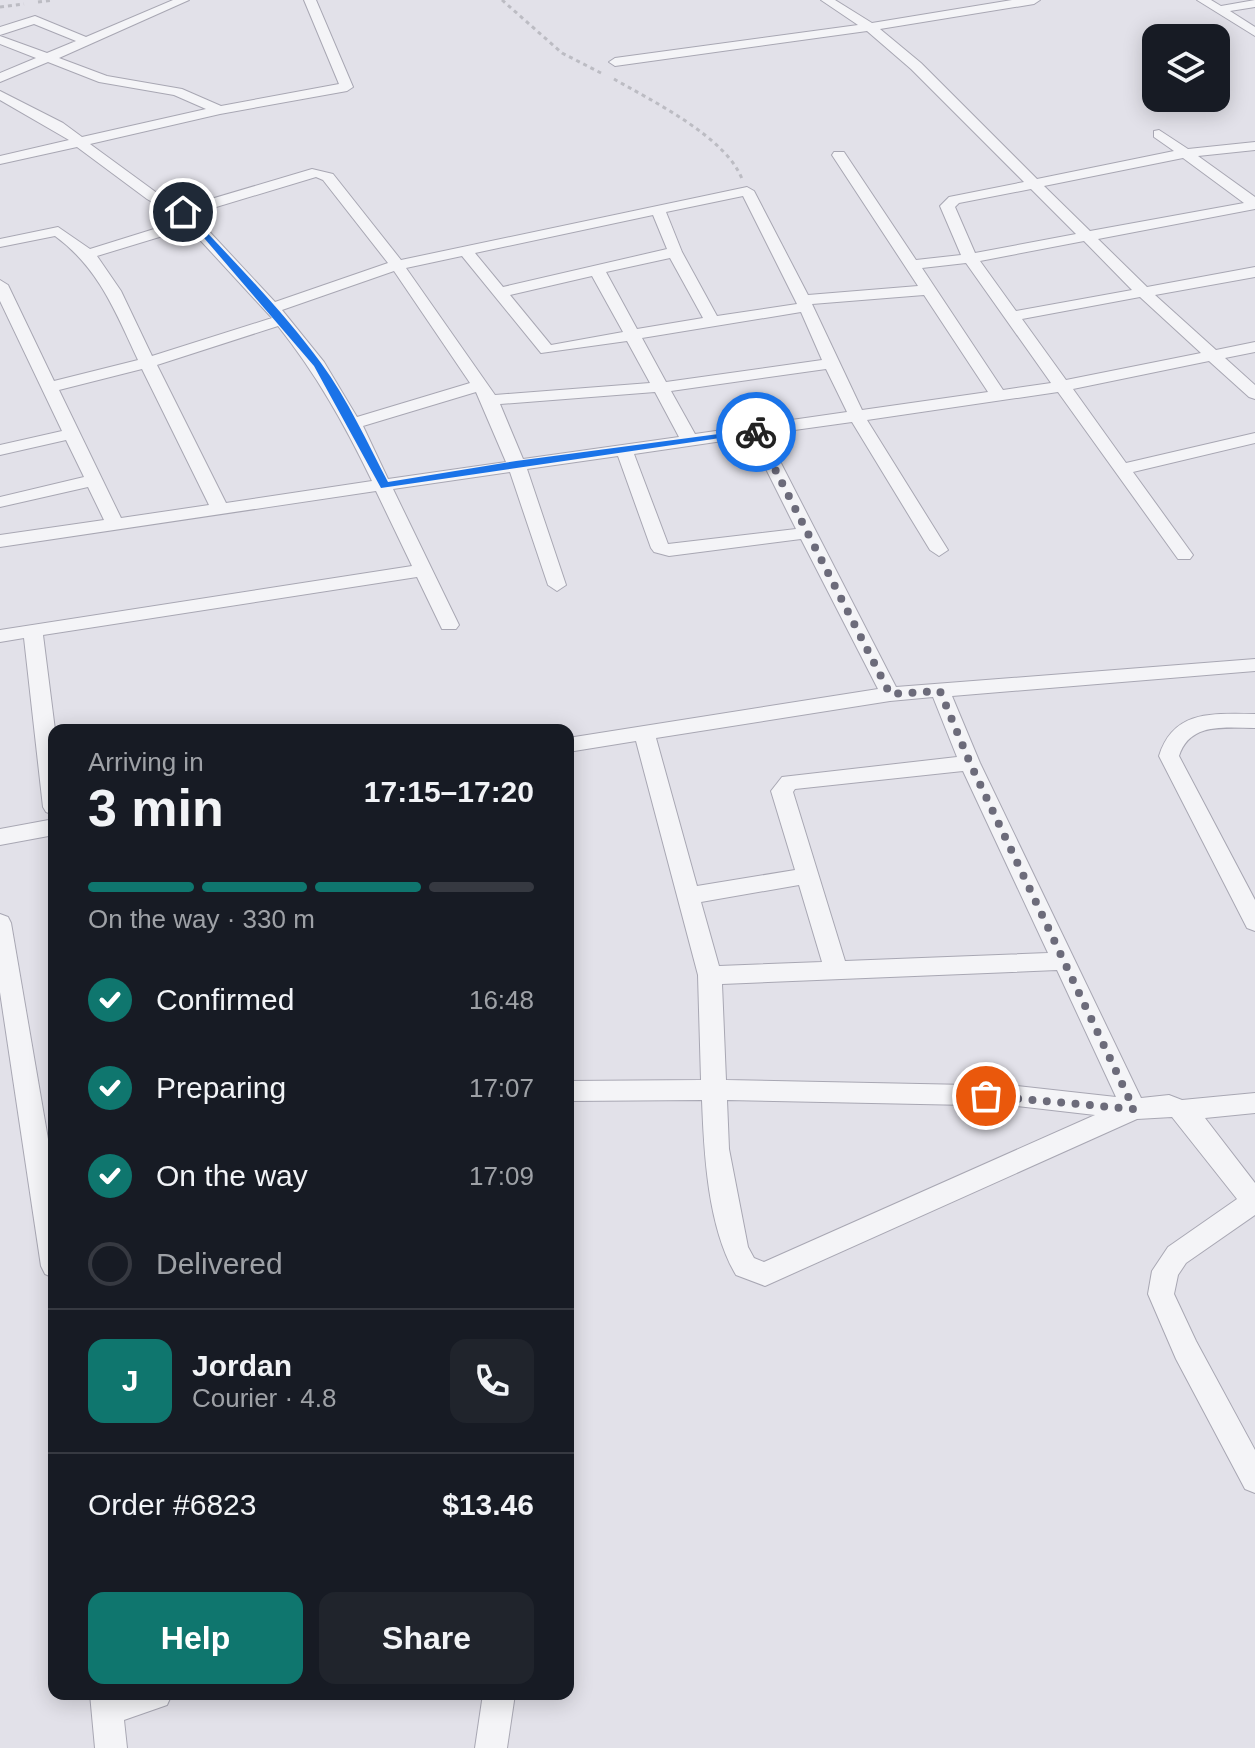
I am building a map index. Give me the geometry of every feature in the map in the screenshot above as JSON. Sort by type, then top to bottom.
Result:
[{"type":"street","points":[[0,78],[183,0]]},
{"type":"street","points":[[0,160],[220,110],[347,87],[349,85],[310,0]]},
{"type":"street","points":[[827,0],[870,27],[916,66],[1144,293],[1255,394]]},
{"type":"street","points":[[615,62],[870,27],[1034,0]]},
{"type":"street","points":[[1203,0],[1255,32]]},
{"type":"street","points":[[1219,10],[1255,3]]},
{"type":"street","points":[[0,31],[35,20],[88,42]]},
{"type":"street","points":[[0,40],[124,84],[177,92],[220,110]]},
{"type":"street","points":[[0,95],[23,104],[83,142],[152,196],[187,217],[277,314],[318,365],[353,424],[385,485],[449,625]]},
{"type":"street","points":[[1159,134],[1255,205]]},
{"type":"street","points":[[1184,555],[970,258],[948,204],[1186,153],[1255,146]]},
{"type":"street","points":[[839,155],[999,396]]},
{"type":"street","points":[[86,255],[187,217],[321,173],[328,177],[397,265],[490,400],[516,464],[557,585]]},
{"type":"street","points":[[49,387],[147,363],[397,265],[747,191],[857,417],[939,550]]},
{"type":"street","points":[[912,265],[970,258],[1255,205]]},
{"type":"street","points":[[657,208],[675,252],[712,321]]},
{"type":"street","points":[[0,243],[58,231],[86,255],[116,292],[147,363],[220,509]]},
{"type":"street","points":[[465,250],[547,350],[804,304],[928,290]]},
{"type":"street","points":[[501,292],[675,252]]},
{"type":"street","points":[[597,270],[690,441]]},
{"type":"street","points":[[1012,316],[1255,272]]},
{"type":"street","points":[[1,291],[115,524]]},
{"type":"street","points":[[0,541],[999,396],[1255,347]]},
{"type":"street","points":[[490,400],[662,387],[832,363]]},
{"type":"street","points":[[353,424],[479,386]]},
{"type":"street","points":[[756,432],[890,694]]},
{"type":"street","points":[[0,450],[72,434]]},
{"type":"street","points":[[1122,469],[1255,438]]},
{"type":"street","points":[[624,449],[660,548],[669,550],[807,533]]},
{"type":"street","points":[[0,502],[94,480]]},
{"type":"street","points":[[0,636],[424,570]]},
{"type":"street","points":[[33,630],[48,756]]},
{"type":"street","points":[[574,744],[890,694],[1255,665]]},
{"type":"street","points":[[940,691],[970,763],[1134,1109]]},
{"type":"street","points":[[1255,721],[1200,722],[1177,735],[1169,756],[1255,922]]},
{"type":"street","points":[[644,732],[710,975],[720,1187],[735,1250],[745,1267],[765,1274],[1134,1109]]},
{"type":"street","points":[[836,970],[782,791],[787,783],[970,763]]},
{"type":"street","points":[[0,837],[48,828]]},
{"type":"street","points":[[689,896],[807,876]]},
{"type":"street","points":[[0,923],[44,1127],[48,1183]]},
{"type":"street","points":[[710,975],[1065,961]]},
{"type":"street","points":[[574,1091],[715,1090],[1017,1096],[1134,1109],[1169,1105],[1181,1110],[1255,1103]]},
{"type":"street","points":[[1181,1110],[1254,1202],[1177,1255],[1165,1271],[1161,1294],[1180,1338],[1255,1479]]},
{"type":"street","points":[[491,1748],[498,1700]]},
{"type":"street","points":[[107,1702],[111,1748]]},
{"type":"path","points":[[502,0],[562,53],[653,100],[730,157],[747,191]]},
{"type":"way so far","points":[[756,432],[890,694],[940,691],[970,763],[1134,1109],[1017,1096],[986,1096]]},
{"type":"route","points":[[183,212],[272,308],[318,365],[385,485],[756,432]]}]
